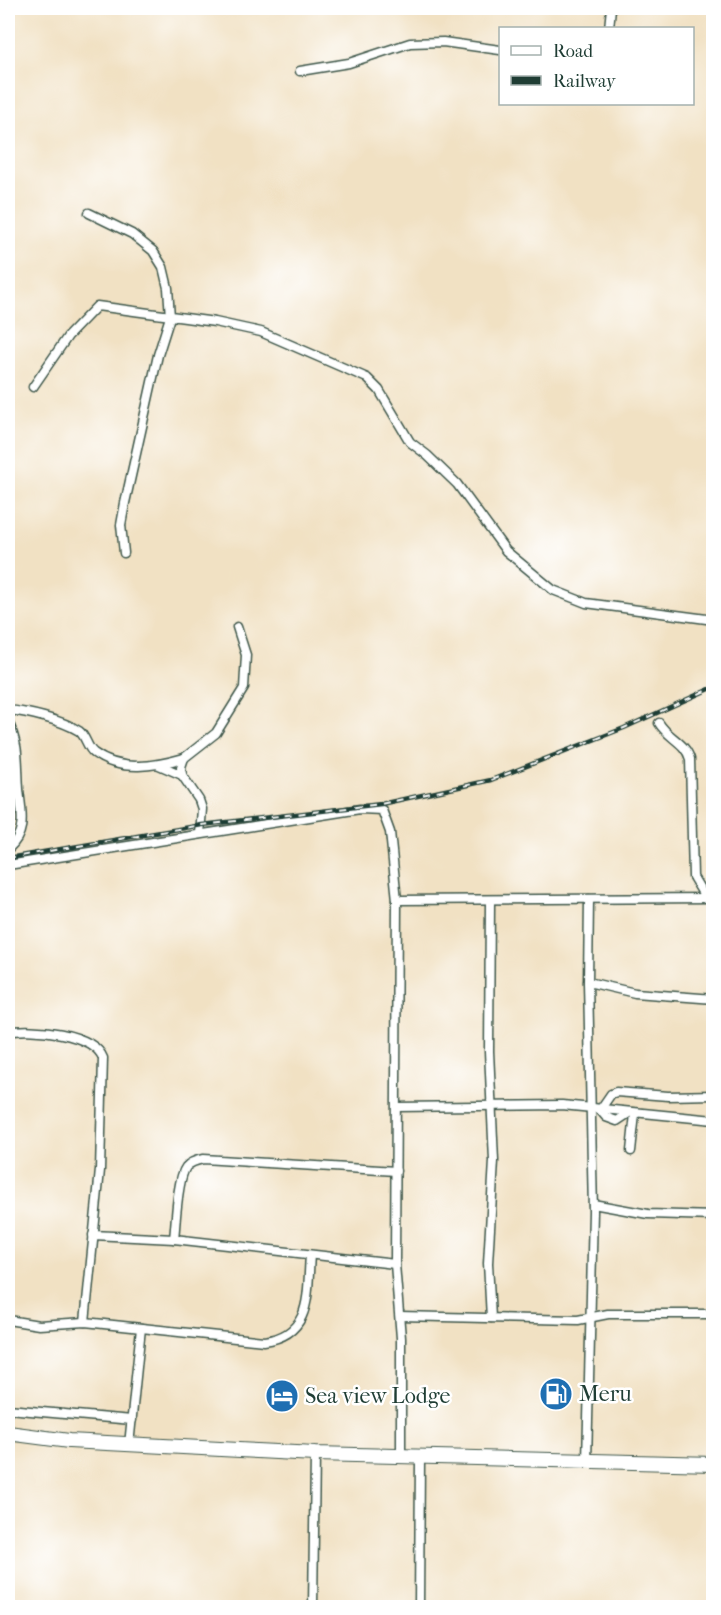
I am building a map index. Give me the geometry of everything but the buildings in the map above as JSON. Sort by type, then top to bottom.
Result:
[{"type":"highway","points":[[8,1433],[69,1441],[315,1454],[714,1464]]},
{"type":"street","points":[[609,27],[611,8]]},
{"type":"street","points":[[300,71],[349,63],[410,43],[452,43],[499,50]]},
{"type":"street","points":[[89,213],[132,234],[153,250],[166,276],[170,317],[158,355],[124,503],[121,525],[124,553]]},
{"type":"street","points":[[33,387],[68,336],[93,307],[148,312],[215,322],[261,332],[367,378],[379,390],[410,442],[428,455],[457,484],[506,551],[540,580],[566,598],[648,613],[714,620]]},
{"type":"street","points":[[8,708],[45,717],[80,732],[93,753],[104,758],[144,767],[184,758],[216,733],[244,688],[246,655],[237,627]]},
{"type":"street","points":[[8,721],[19,754],[22,820],[18,839],[8,849]]},
{"type":"street","points":[[659,723],[666,733],[686,749],[690,759],[693,877],[709,897]]},
{"type":"street","points":[[184,758],[181,766],[182,775],[199,800],[202,809],[200,834]]},
{"type":"street","points":[[158,765],[182,775]]},
{"type":"street","points":[[8,865],[360,809],[382,810],[390,832],[397,900],[395,1264],[400,1316],[401,1457]]},
{"type":"street","points":[[397,900],[490,901],[709,897]]},
{"type":"street","points":[[587,1462],[595,1110],[588,982],[590,899]]},
{"type":"street","points":[[490,901],[491,1106],[494,1161],[489,1254],[491,1317]]},
{"type":"street","points":[[588,982],[635,993],[714,999]]},
{"type":"street","points":[[8,1032],[29,1030],[76,1038],[91,1043],[100,1052],[104,1080],[100,1121],[100,1170],[85,1322]]},
{"type":"street","points":[[595,1110],[610,1094],[616,1092],[668,1096],[714,1095]]},
{"type":"street","points":[[397,1107],[562,1105],[714,1120]]},
{"type":"street","points":[[631,1151],[632,1113]]},
{"type":"street","points":[[174,1239],[182,1176],[186,1166],[194,1161],[204,1159],[396,1171]]},
{"type":"street","points":[[593,1204],[659,1215],[714,1216]]},
{"type":"street","points":[[93,1235],[174,1239],[395,1264]]},
{"type":"street","points":[[8,1320],[39,1324],[85,1322],[264,1341],[282,1337],[299,1324],[303,1316],[310,1255]]},
{"type":"street","points":[[400,1316],[591,1318],[608,1314],[714,1314]]},
{"type":"street","points":[[129,1445],[141,1328]]},
{"type":"street","points":[[8,1409],[132,1420]]},
{"type":"street","points":[[313,1608],[315,1454]]},
{"type":"street","points":[[419,1608],[420,1458]]},
{"type":"railway","points":[[8,858],[202,825],[381,804],[491,780],[624,728],[714,687]]},
{"type":"place","name":"Meru","points":[[556,1394]]},
{"type":"place","name":"Sea view Lodge","points":[[282,1396]]}]
